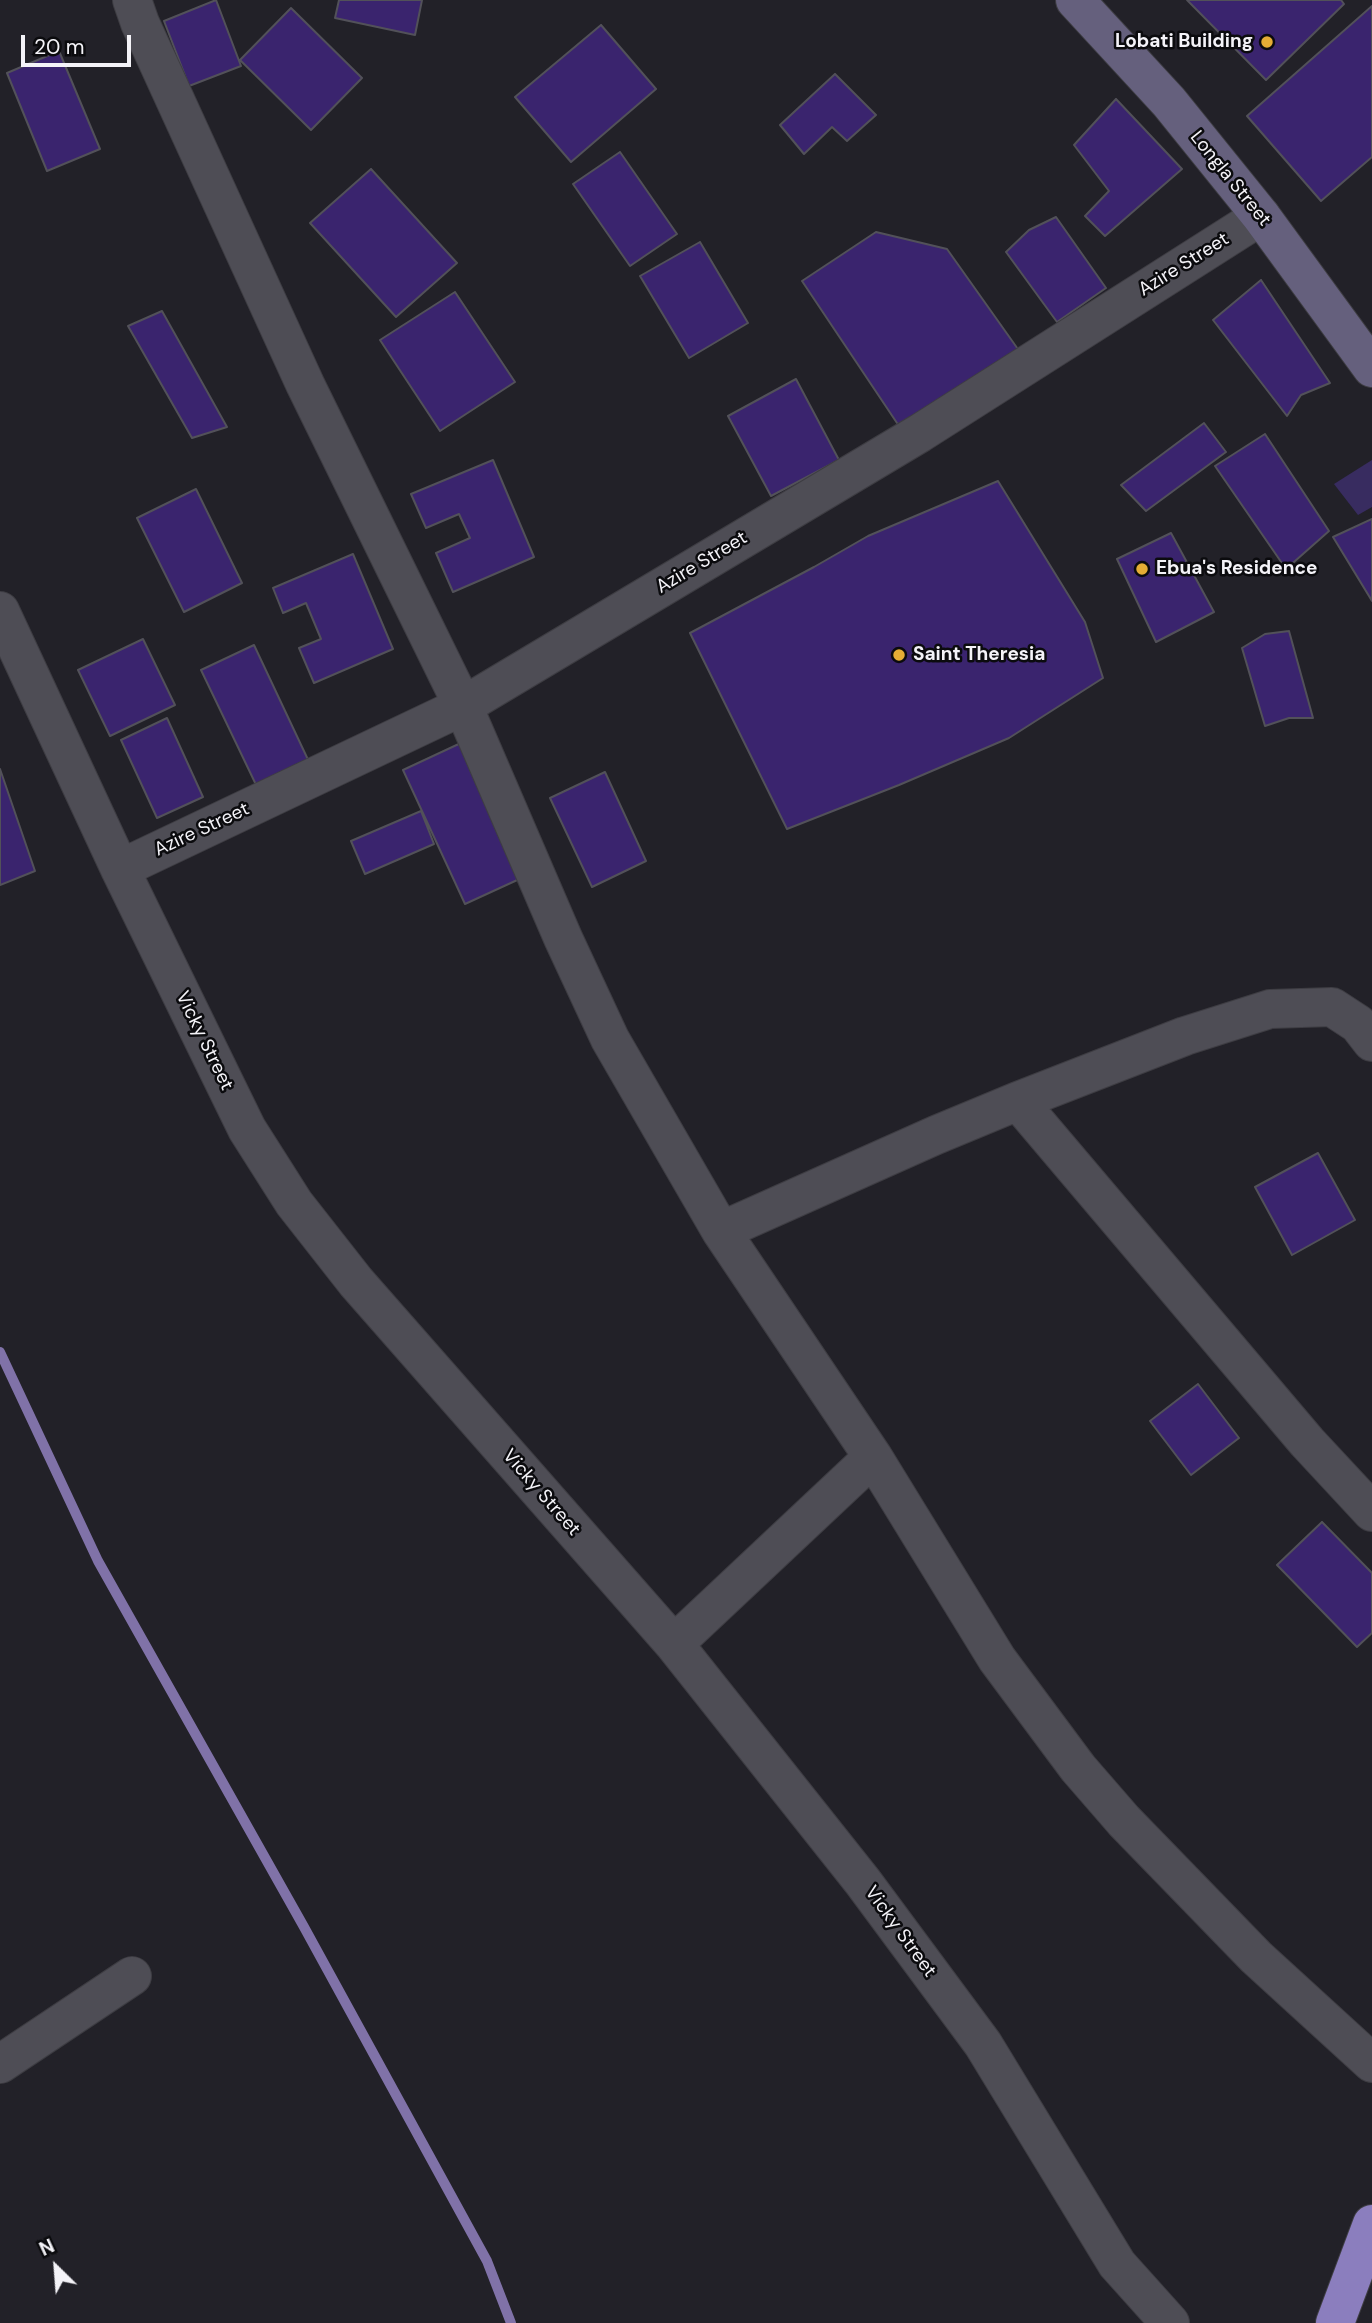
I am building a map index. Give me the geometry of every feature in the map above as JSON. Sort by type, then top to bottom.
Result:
[{"type":"highway","points":[[1335,2323],[1372,2224]]},
{"type":"main road","name":"Longla Street","points":[[1075,0],[1169,102],[1261,216],[1372,368]]},
{"type":"street","points":[[132,0],[140,23],[305,384],[463,706],[563,938],[610,1039],[721,1231],[873,1457],[997,1659],[1078,1768],[1124,1821],[1256,1957],[1372,2063]]},
{"type":"street","name":"Azire Street","points":[[120,869],[463,706],[920,433],[1261,216]]},
{"type":"street","name":"Vicky Street","points":[[0,611],[120,869],[247,1129],[294,1203],[356,1282],[674,1644],[863,1882],[983,2044],[1117,2264],[1170,2323]]},
{"type":"street","points":[[721,1231],[1018,1101],[1185,1036],[1270,1009],[1332,1007],[1358,1024],[1372,1042]]},
{"type":"street","points":[[1018,1101],[1307,1442],[1372,1512]]},
{"type":"street","points":[[674,1644],[873,1457]]},
{"type":"street","points":[[0,2064],[132,1976]]},
{"type":"shaded area","points":[[1372,460],[1372,507],[1358,515],[1334,484]]},
{"type":"building","points":[[216,0],[241,66],[189,86],[164,21]]},
{"type":"building","points":[[339,0],[422,0],[415,35],[335,18]]},
{"type":"building","name":"Lobati Building","points":[[1187,0],[1341,0],[1344,4],[1266,80]]},
{"type":"building","points":[[1372,6],[1372,157],[1321,201],[1247,116]]},
{"type":"building","points":[[291,8],[362,78],[311,130],[240,60]]},
{"type":"building","points":[[601,25],[656,89],[571,162],[515,97]]},
{"type":"building","points":[[59,51],[100,149],[47,171],[7,73]]},
{"type":"building","points":[[835,74],[876,115],[847,141],[832,127],[804,154],[780,125]]},
{"type":"building","points":[[1116,99],[1182,169],[1105,236],[1085,216],[1109,191],[1074,145]]},
{"type":"building","points":[[620,152],[677,234],[630,266],[573,184]]},
{"type":"building","points":[[371,169],[457,263],[396,317],[310,223]]},
{"type":"building","points":[[1056,217],[1106,288],[1057,322],[1006,252],[1029,230]]},
{"type":"building","points":[[876,232],[947,249],[1020,352],[903,432],[802,281]]},
{"type":"building","points":[[700,242],[748,323],[689,358],[640,276]]},
{"type":"building","points":[[1261,280],[1330,383],[1301,395],[1287,416],[1213,320]]},
{"type":"building","points":[[455,292],[515,382],[440,431],[380,340]]},
{"type":"building","points":[[162,311],[227,427],[192,438],[128,326]]},
{"type":"building","points":[[796,379],[839,460],[771,496],[728,416]]},
{"type":"building","points":[[1204,423],[1226,452],[1146,511],[1121,485]]},
{"type":"building","points":[[1265,434],[1329,531],[1286,569],[1215,466]]},
{"type":"building","points":[[493,460],[534,557],[453,592],[436,553],[470,538],[459,514],[426,528],[411,494]]},
{"type":"building","name":"Saint Theresia","points":[[998,481],[1085,622],[1103,678],[1009,738],[787,829],[690,633],[868,536]]},
{"type":"building","points":[[196,489],[242,583],[184,612],[137,518]]},
{"type":"building","points":[[1372,519],[1372,601],[1333,537]]},
{"type":"building","points":[[1171,533],[1214,612],[1156,642],[1117,559]]},
{"type":"building","points":[[353,554],[393,649],[314,683],[299,648],[321,639],[306,603],[283,613],[273,588]]},
{"type":"building","points":[[1289,631],[1313,718],[1289,718],[1265,726],[1242,648],[1265,634]]},
{"type":"building","points":[[143,639],[175,705],[110,736],[78,670]]},
{"type":"building","points":[[254,645],[311,766],[259,791],[201,670]]},
{"type":"building","points":[[167,718],[203,797],[157,818],[121,740]]},
{"type":"building","points":[[463,742],[526,876],[465,904],[403,770]]},
{"type":"building","points":[[0,769],[35,871],[0,885]]},
{"type":"building","points":[[605,772],[646,861],[592,887],[550,798]]},
{"type":"building","points":[[421,811],[434,844],[365,874],[351,841]]},
{"type":"building","points":[[1318,1153],[1355,1220],[1292,1255],[1255,1187]]},
{"type":"building","points":[[1198,1384],[1239,1438],[1191,1475],[1150,1421]]},
{"type":"building","points":[[1322,1522],[1372,1573],[1372,1633],[1357,1647],[1277,1565]]},
{"type":"waterway","points":[[0,1352],[98,1561],[304,1927],[487,2261],[511,2323]]},
{"type":"place","name":"Lobati Building","points":[[1267,42]]},
{"type":"place","name":"Ebua's Residence","points":[[1142,569]]},
{"type":"place","name":"Saint Theresia","points":[[899,655]]}]
